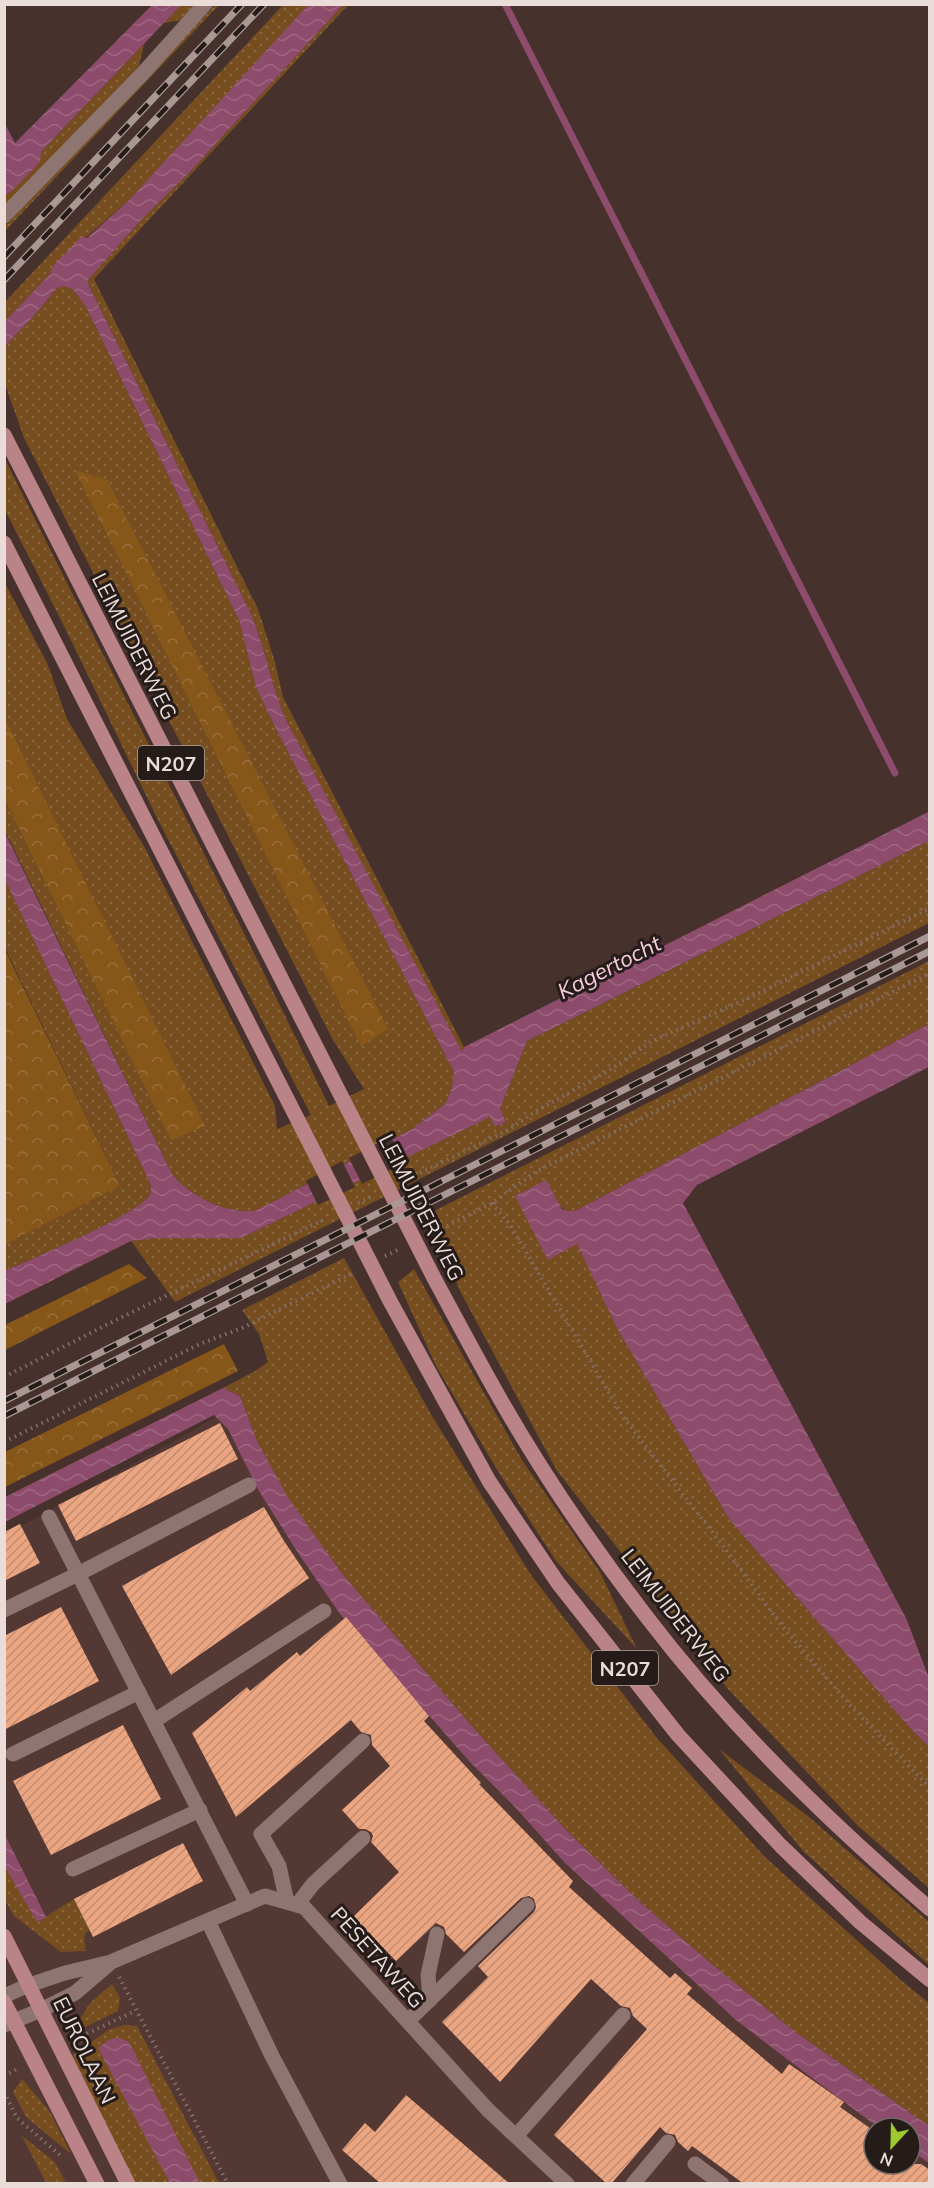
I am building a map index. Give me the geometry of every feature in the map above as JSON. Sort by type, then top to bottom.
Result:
[{"type":"main road","name":"LEIMUIDERWEG","points":[[4,435],[434,1278],[495,1391],[559,1494],[646,1616],[716,1701],[787,1778],[868,1855],[930,1909]]},
{"type":"main road","name":"N207","points":[[4,543],[390,1301],[489,1481],[558,1583],[678,1735],[781,1846],[860,1922],[930,1980]]},
{"type":"main road","name":"EUROLAAN","points":[[4,1936],[128,2184]]},
{"type":"main road","points":[[4,2002],[9,2023],[97,2184]]},
{"type":"street","points":[[4,216],[144,72],[206,4]]},
{"type":"street","points":[[4,1610],[249,1485]]},
{"type":"street","points":[[49,1517],[247,1904]]},
{"type":"street","points":[[154,1721],[324,1611]]},
{"type":"street","points":[[12,1754],[139,1692]]},
{"type":"street","points":[[292,1904],[279,1866],[261,1834],[363,1741]]},
{"type":"street","points":[[73,1869],[200,1810]]},
{"type":"street","points":[[292,1904],[363,1838]]},
{"type":"street","points":[[4,1996],[65,1973],[111,1962],[265,1896],[292,1904]]},
{"type":"street","name":"PESETAWEG","points":[[292,1904],[304,1907],[488,2110],[567,2184]]},
{"type":"street","points":[[408,2021],[527,1905]]},
{"type":"street","points":[[208,1921],[272,2056],[340,2184]]},
{"type":"street","points":[[430,2000],[428,1974],[437,1934]]},
{"type":"street","points":[[9,2023],[75,1994],[111,1962]]},
{"type":"street","points":[[516,2136],[623,2015]]},
{"type":"street","points":[[633,2184],[668,2142]]},
{"type":"street","points":[[695,2164],[722,2184]]},
{"type":"path","points":[[403,1181],[508,1130],[538,1110],[608,1071],[652,1041],[751,997],[930,908]]},
{"type":"path","points":[[503,1196],[516,1184],[537,1171],[930,973]]},
{"type":"path","points":[[351,1207],[382,1191]]},
{"type":"path","points":[[492,1203],[510,1225],[624,1418],[782,1626],[850,1705],[930,1788]]},
{"type":"path","points":[[4,1377],[120,1318],[330,1217]]},
{"type":"path","points":[[4,1442],[219,1336]]},
{"type":"path","points":[[111,1962],[228,2184]]},
{"type":"path","points":[[4,2092],[17,2118],[60,2155],[65,2164]]},
{"type":"shaded area","points":[[181,5],[196,5],[182,20],[164,23]]},
{"type":"shaded area","points":[[215,5],[219,5],[5,231],[5,226]]},
{"type":"shaded area","points":[[283,5],[309,5],[129,200],[53,266],[50,274],[5,321],[5,302]]},
{"type":"shaded area","points":[[343,5],[348,5],[94,279],[258,609],[275,662],[283,697],[464,1047],[462,1053],[285,718],[251,614],[88,280],[141,220],[188,174]]},
{"type":"shaded area","points":[[144,44],[139,66],[5,207],[5,195],[12,191],[41,152]]},
{"type":"shaded area","points":[[65,285],[74,290],[87,309],[239,620],[256,687],[273,723],[454,1072],[452,1087],[446,1103],[412,1129],[257,1210],[234,1210],[210,1202],[189,1190],[172,1174],[5,831],[5,583],[48,665],[67,719],[145,848],[275,1106],[277,1129],[311,1115],[157,818],[5,510],[5,459],[329,1106],[364,1089],[333,1040],[24,438],[5,384],[5,346],[57,288]]},
{"type":"shaded area","points":[[929,841],[929,923],[175,1302],[131,1241],[156,1238],[241,1238],[487,1118],[489,1114],[496,1127],[506,1122],[500,1109],[527,1041]]},
{"type":"shaded area","points":[[5,880],[151,1185],[150,1194],[142,1203],[127,1213],[84,1236],[5,1271],[4,1244],[120,1186],[5,948]]},
{"type":"shaded area","points":[[929,961],[929,1024],[575,1211],[566,1211],[559,1205],[618,1330],[729,1519],[929,1747],[929,1888],[858,1826],[728,1689],[557,1471],[461,1293],[428,1214]]},
{"type":"shaded area","points":[[344,1258],[432,1416],[531,1575],[657,1738],[765,1857],[929,2003],[929,2126],[922,2121],[922,2116],[915,2116],[794,2031],[641,1903],[567,1831],[469,1723],[340,1571],[286,1496],[257,1441],[240,1396],[223,1388],[268,1362],[259,1334],[242,1310]]},
{"type":"shaded area","points":[[414,1269],[522,1460],[600,1572],[637,1649],[556,1561],[499,1473],[436,1366],[398,1282]]},
{"type":"shaded area","points":[[252,1397],[929,2099],[929,2183],[5,2183],[4,1536]]},
{"type":"shaded area","points":[[719,1749],[809,1817],[929,1922],[929,1965],[803,1851]]},
{"type":"shaded area","points":[[4,1861],[37,1922],[74,1899],[89,1929],[84,1936],[86,1951],[61,1952],[14,1916],[5,1900]]},
{"type":"shaded area","points":[[112,1984],[120,1998],[118,2011],[71,2034],[90,2003]]},
{"type":"shaded area","points":[[124,2025],[137,2026],[219,2183],[135,2183],[72,2056],[108,2030]]},
{"type":"shaded area","points":[[22,2079],[50,2112],[71,2154],[26,2117],[13,2092]]},
{"type":"shaded area","points":[[22,2136],[55,2162],[66,2183],[46,2183]]},
{"type":"green space","points":[[75,470],[107,480],[388,1029],[361,1046]]},
{"type":"green space","points":[[5,719],[205,1126],[171,1140],[5,799]]},
{"type":"green space","points":[[4,948],[120,1186],[5,1244],[4,1244]]},
{"type":"green space","points":[[129,1264],[147,1278],[5,1350],[5,1325]]},
{"type":"green space","points":[[224,1344],[238,1371],[5,1487],[5,1452]]},
{"type":"water","points":[[309,4],[343,5],[188,174],[141,220],[88,280],[251,614],[285,718],[462,1052],[464,1047],[930,811],[929,841],[527,1041],[500,1109],[506,1122],[495,1127],[489,1115],[488,1118],[241,1238],[156,1238],[131,1241],[5,1304],[5,1271],[83,1236],[127,1213],[142,1203],[150,1194],[151,1185],[5,880],[4,831],[172,1174],[199,1197],[234,1210],[257,1210],[412,1129],[446,1103],[452,1087],[454,1072],[273,723],[256,687],[239,620],[87,309],[74,290],[65,286],[57,288],[5,346],[5,321],[50,274],[53,266],[81,237],[87,238],[129,200]]},
{"type":"water","points":[[152,5],[181,5],[41,152],[40,162],[12,191],[5,195],[5,124],[15,143]]},
{"type":"water","points":[[929,1024],[929,1067],[697,1185],[683,1203],[906,1618],[929,1678],[929,1747],[729,1519],[618,1330],[577,1244],[548,1260],[515,1196],[546,1180],[562,1209],[575,1211]]},
{"type":"water","points":[[223,1388],[240,1396],[257,1441],[287,1496],[340,1571],[469,1723],[567,1831],[641,1903],[707,1960],[794,2031],[915,2116],[863,2116],[736,2020],[565,1863],[515,1807],[470,1762],[340,1614],[259,1491],[228,1429],[214,1415],[5,1522],[5,1497]]},
{"type":"water","points":[[4,1833],[46,1917],[37,1922],[5,1867]]},
{"type":"water","points":[[119,2038],[129,2042],[200,2183],[170,2183],[98,2048],[110,2039]]},
{"type":"water","points":[[922,2121],[929,2126],[929,2163],[922,2158]]},
{"type":"pier","points":[[391,1137],[404,1163],[362,1184],[349,1158]]},
{"type":"pier","points":[[342,1161],[355,1187],[318,1205],[306,1181]]},
{"type":"building","points":[[220,1423],[238,1459],[76,1541],[58,1505]]},
{"type":"building","points":[[264,1507],[309,1578],[171,1675],[122,1586]]},
{"type":"building","points":[[20,1524],[40,1563],[4,1581],[4,1532]]},
{"type":"building","points":[[61,1607],[99,1681],[4,1730],[4,1636]]},
{"type":"building","points":[[346,1617],[429,1716],[424,1721],[481,1783],[479,1784],[573,1881],[569,1887],[670,1978],[675,1973],[692,1988],[687,1994],[782,2074],[789,2064],[844,2102],[840,2107],[862,2123],[862,2176],[922,2176],[922,2165],[930,2170],[930,2184],[744,2184],[692,2146],[688,2151],[678,2142],[675,2135],[666,2133],[660,2127],[611,2184],[607,2184],[554,2135],[647,2029],[633,2016],[630,2008],[621,2006],[591,1979],[500,2082],[442,2022],[488,1977],[478,1966],[534,1912],[536,1907],[534,1899],[529,1896],[521,1898],[464,1952],[446,1934],[444,1927],[436,1923],[396,1961],[353,1917],[399,1872],[371,1842],[373,1836],[371,1832],[359,1829],[342,1810],[390,1766],[372,1745],[371,1735],[361,1732],[351,1720],[236,1817],[192,1733],[247,1687],[250,1691],[297,1652],[300,1656]]},
{"type":"building","points":[[123,1725],[161,1799],[51,1855],[13,1781]]},
{"type":"building","points":[[183,1843],[203,1881],[93,1937],[74,1899]]},
{"type":"building","points":[[406,2095],[510,2184],[381,2184],[342,2150],[365,2123],[375,2132]]},
{"type":"waterway","points":[[505,4],[895,773]]},
{"type":"railway","points":[[4,257],[242,4]]},
{"type":"railway","points":[[4,280],[264,4]]},
{"type":"railway","points":[[4,1401],[930,936]]},
{"type":"railway","points":[[4,1416],[930,951]]},
{"type":"water label","name":"Kagertocht","points":[[609,967]]}]
